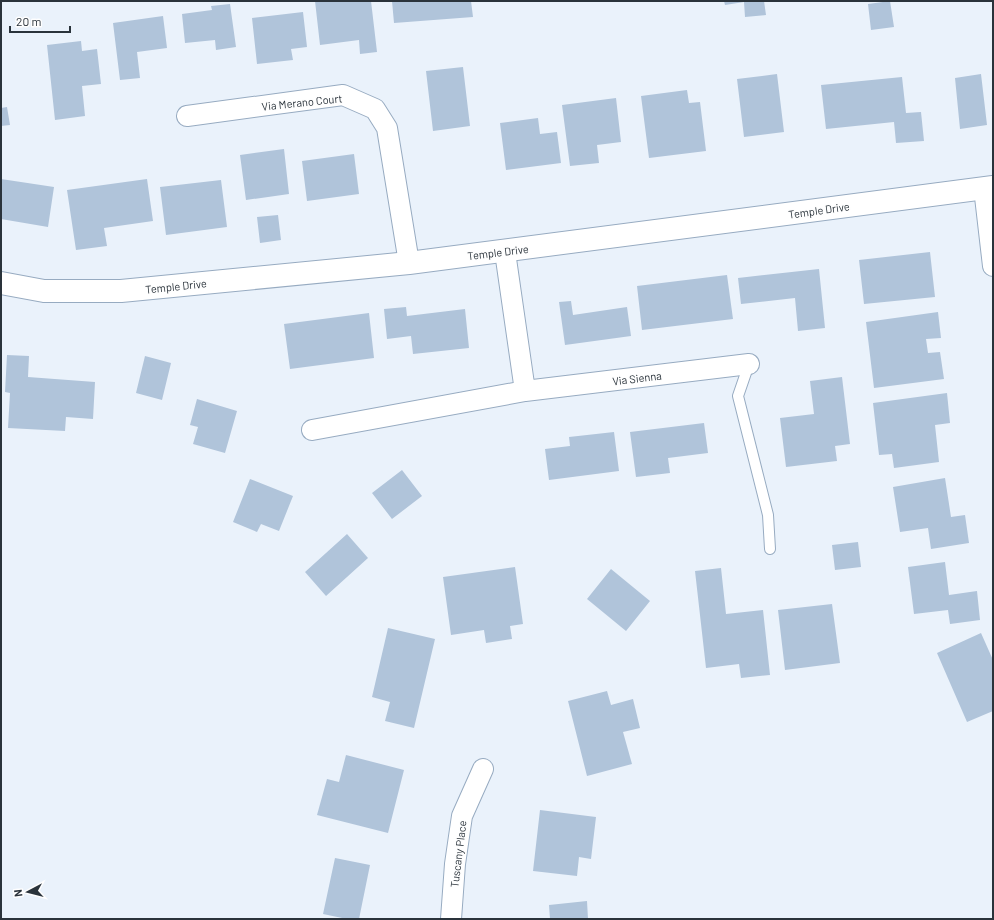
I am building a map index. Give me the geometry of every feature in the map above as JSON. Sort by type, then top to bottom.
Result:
[{"type":"street","name":"Via Merano Court","points":[[187,116],[343,95],[375,109],[387,128],[409,264]]},
{"type":"street","name":"Temple Drive","points":[[1,283],[44,291],[121,291],[409,264],[988,187]]},
{"type":"street","points":[[988,187],[993,266]]},
{"type":"street","points":[[505,252],[525,391]]},
{"type":"street","name":"Via Sienna","points":[[312,430],[525,391],[749,364]]},
{"type":"street","name":"Tuscany Place","points":[[451,919],[455,864],[462,816],[482,769]]},
{"type":"lane","points":[[749,364],[738,396],[768,515],[770,549]]},
{"type":"building","points":[[315,1],[371,1],[377,52],[360,54],[359,40],[320,45]]},
{"type":"building","points":[[392,1],[471,1],[473,17],[394,23]]},
{"type":"building","points":[[724,1],[764,1],[766,15],[745,17],[744,2],[725,5]]},
{"type":"building","points":[[890,1],[894,27],[871,30],[868,4]]},
{"type":"building","points":[[230,4],[236,47],[216,50],[215,40],[185,43],[182,14],[212,10],[211,6]]},
{"type":"building","points":[[303,12],[307,47],[291,49],[293,60],[257,64],[252,18]]},
{"type":"building","points":[[163,16],[167,48],[137,52],[140,78],[120,80],[113,23]]},
{"type":"building","points":[[81,41],[82,51],[97,49],[101,84],[82,86],[85,116],[55,120],[47,45]]},
{"type":"building","points":[[463,67],[470,126],[433,131],[426,71]]},
{"type":"building","points":[[777,74],[784,132],[744,137],[737,79]]},
{"type":"building","points":[[981,74],[987,125],[960,129],[955,78]]},
{"type":"building","points":[[902,77],[906,113],[921,112],[924,141],[896,143],[894,122],[826,129],[821,85]]},
{"type":"building","points":[[687,90],[689,103],[700,102],[706,151],[649,158],[641,96]]},
{"type":"building","points":[[616,98],[621,142],[597,145],[599,163],[570,166],[562,105]]},
{"type":"building","points":[[7,107],[10,125],[1,126],[1,108]]},
{"type":"building","points":[[538,118],[540,134],[557,132],[561,163],[506,170],[500,123]]},
{"type":"building","points":[[284,149],[289,194],[246,200],[240,155]]},
{"type":"building","points":[[354,154],[359,194],[307,201],[302,161]]},
{"type":"building","points":[[1,179],[54,187],[48,227],[1,219]]},
{"type":"building","points":[[147,179],[153,221],[104,228],[107,246],[76,250],[67,190]]},
{"type":"building","points":[[221,180],[227,227],[166,235],[160,187]]},
{"type":"building","points":[[278,215],[281,240],[260,243],[257,217]]},
{"type":"building","points":[[930,252],[935,297],[864,304],[859,260]]},
{"type":"building","points":[[819,269],[825,328],[798,331],[795,298],[741,304],[738,278]]},
{"type":"building","points":[[727,275],[733,319],[642,330],[637,286]]},
{"type":"building","points":[[571,301],[573,315],[627,307],[631,336],[565,345],[559,302]]},
{"type":"building","points":[[406,307],[407,316],[465,309],[469,348],[413,354],[411,336],[387,339],[384,309]]},
{"type":"building","points":[[938,312],[941,338],[926,339],[928,353],[940,352],[944,379],[874,388],[866,322]]},
{"type":"building","points":[[369,313],[374,358],[290,369],[284,324]]},
{"type":"building","points":[[7,355],[29,356],[28,377],[95,382],[93,419],[66,417],[65,431],[8,428],[10,393],[5,392]]},
{"type":"building","points":[[145,356],[171,363],[162,400],[136,393]]},
{"type":"building","points":[[842,377],[850,444],[835,446],[837,461],[786,467],[780,418],[814,414],[810,381]]},
{"type":"building","points":[[947,393],[950,423],[935,425],[939,462],[894,468],[892,454],[879,455],[873,403]]},
{"type":"building","points":[[197,399],[237,411],[225,453],[193,444],[198,427],[190,425]]},
{"type":"building","points":[[704,423],[708,453],[668,458],[670,473],[636,477],[630,432]]},
{"type":"building","points":[[614,432],[619,471],[549,480],[545,449],[570,446],[569,437]]},
{"type":"building","points":[[402,470],[422,496],[392,519],[372,493]]},
{"type":"building","points":[[945,478],[951,517],[965,515],[969,543],[931,549],[928,528],[900,532],[893,487]]},
{"type":"building","points":[[250,479],[293,496],[279,531],[261,524],[257,532],[233,522]]},
{"type":"building","points":[[347,534],[368,558],[326,596],[305,572]]},
{"type":"building","points":[[858,542],[861,567],[835,570],[832,545]]},
{"type":"building","points":[[945,562],[949,595],[977,591],[980,620],[950,624],[948,610],[914,614],[908,567]]},
{"type":"building","points":[[515,567],[523,624],[510,626],[512,639],[486,643],[484,630],[451,635],[443,577]]},
{"type":"building","points":[[721,568],[726,614],[763,610],[770,675],[741,678],[739,664],[706,668],[695,571]]},
{"type":"building","points":[[611,569],[650,601],[626,631],[587,599]]},
{"type":"building","points":[[832,604],[840,663],[785,670],[778,610]]},
{"type":"building","points":[[388,628],[435,639],[414,728],[385,721],[390,702],[372,697]]},
{"type":"building","points":[[981,633],[993,660],[993,711],[967,722],[937,653]]},
{"type":"building","points":[[607,691],[611,705],[633,699],[640,728],[623,732],[632,764],[587,776],[568,701]]},
{"type":"building","points":[[346,755],[404,770],[388,833],[317,815],[327,779],[339,782]]},
{"type":"building","points":[[540,810],[596,817],[591,859],[579,857],[577,876],[533,871]]},
{"type":"building","points":[[335,858],[370,865],[359,919],[347,919],[323,914]]},
{"type":"building","points":[[587,901],[588,919],[550,919],[549,905]]}]
